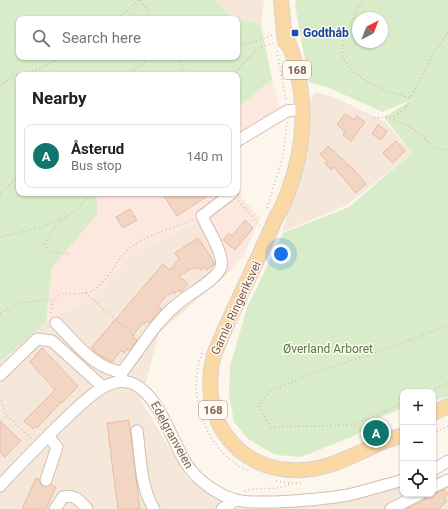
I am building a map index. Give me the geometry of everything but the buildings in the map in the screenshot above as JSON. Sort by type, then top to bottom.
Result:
[{"type":"main road","name":"Gamle Ringeriksvei","points":[[281,0],[276,35],[293,53],[295,110],[304,126],[297,166],[284,202],[270,216],[264,247],[220,340],[211,366],[209,378],[210,396],[223,431],[238,449],[259,462],[271,466],[293,470],[318,468],[335,463],[384,441],[400,436]]},
{"type":"main road","points":[[436,412],[448,407]]},
{"type":"main road","points":[[436,426],[448,416]]},
{"type":"main road","name":"Gamle Ringeriksvei","points":[[384,441],[400,430]]},
{"type":"street","points":[[240,139],[295,110]]},
{"type":"street","points":[[0,486],[78,407],[103,387],[121,377],[159,321],[178,303],[214,277],[221,268],[222,258],[202,216],[228,196]]},
{"type":"street","name":"Edelgranveien","points":[[56,323],[99,366],[138,386],[149,394],[157,406],[186,464],[199,478],[216,491],[236,500],[294,505],[348,495],[400,481]]},
{"type":"street","points":[[0,375],[36,339],[44,339],[52,341],[103,387]]},
{"type":"street","points":[[137,431],[144,484],[148,499],[154,509]]},
{"type":"street","points":[[46,480],[57,447],[48,436]]},
{"type":"street","points":[[436,468],[448,461]]},
{"type":"street","points":[[436,486],[448,480]]},
{"type":"street","points":[[55,509],[63,497],[69,495],[75,497],[87,509]]},
{"type":"street","points":[[391,509],[414,497]]},
{"type":"street","points":[[222,509],[236,500]]},
{"type":"path","points":[[122,16],[140,0],[150,16]]},
{"type":"path","points":[[362,0],[341,47],[342,56],[347,66],[358,75],[400,96],[410,97]]},
{"type":"path","points":[[390,118],[400,113],[404,109],[434,52],[448,33]]},
{"type":"path","points":[[240,46],[276,35]]},
{"type":"path","points":[[236,72],[258,48],[276,35]]},
{"type":"path","points":[[270,216],[283,156],[287,129],[295,110],[276,49]]},
{"type":"path","points":[[32,72],[56,60]]},
{"type":"path","points":[[132,72],[146,60]]},
{"type":"path","points":[[179,60],[185,72]]},
{"type":"path","points":[[0,86],[16,75]]},
{"type":"path","points":[[374,118],[390,118],[415,130],[430,145],[439,149],[448,150]]},
{"type":"path","points":[[0,192],[16,179]]},
{"type":"path","points":[[69,254],[48,252],[45,246],[49,234],[62,220],[84,204],[88,196]]},
{"type":"path","points":[[235,196],[260,225],[258,231]]},
{"type":"path","points":[[56,323],[51,314],[51,305],[54,299],[60,294],[85,293],[94,290],[102,283],[120,257],[129,248],[170,228],[202,216]]},
{"type":"path","points":[[0,237],[62,220]]},
{"type":"path","points":[[85,293],[144,344]]},
{"type":"path","points":[[0,313],[21,303],[54,299]]},
{"type":"path","points":[[400,404],[353,425],[271,427],[258,405],[271,390],[322,370],[389,348],[448,325]]},
{"type":"path","points":[[202,351],[196,377],[197,393],[200,413],[207,431],[217,447],[226,456],[249,471]]},
{"type":"path","points":[[435,389],[448,383]]},
{"type":"path","points":[[0,397],[6,415],[31,438]]},
{"type":"path","points":[[436,428],[448,426]]},
{"type":"path","points":[[272,480],[291,483],[306,482]]},
{"type":"path","points":[[236,500],[245,491],[253,488],[283,488],[291,483]]},
{"type":"shaded area","points":[[215,0],[264,0],[261,25],[240,19],[240,16],[230,16]]},
{"type":"shaded area","points":[[272,79],[280,107],[240,136],[240,106]]},
{"type":"shaded area","points":[[315,92],[334,97],[384,121],[412,153],[347,205],[282,232],[310,137],[309,101]]},
{"type":"shaded area","points":[[240,183],[242,198],[260,218],[243,257],[230,271],[200,221],[131,253],[99,294],[46,322],[52,267],[98,214],[96,196],[240,196]]},
{"type":"shaded area","points":[[200,221],[230,271],[159,333],[141,400],[187,478],[233,508],[319,506],[400,486],[400,497],[436,497],[436,477],[448,474],[448,509],[0,509],[0,362],[46,322],[99,294],[131,253]]},
{"type":"green space","points":[[0,0],[215,0],[230,16],[16,16],[16,60],[240,60],[240,19],[261,25],[272,79],[240,106],[240,72],[16,72],[16,196],[96,196],[98,214],[52,267],[46,322],[0,362]]},
{"type":"green space","name":"Øverland Arboret","points":[[296,0],[448,0],[448,397],[436,399],[436,389],[400,389],[400,409],[381,417],[354,436],[301,457],[276,455],[248,439],[234,422],[229,394],[230,366],[247,308],[230,343],[283,233],[349,207],[412,153],[384,117],[415,98],[383,112],[329,88],[309,82],[295,5]]},
{"type":"place","name":"Godthåb","points":[[295,33]]},
{"type":"place","name":"Åsterud","points":[[376,433]]}]
